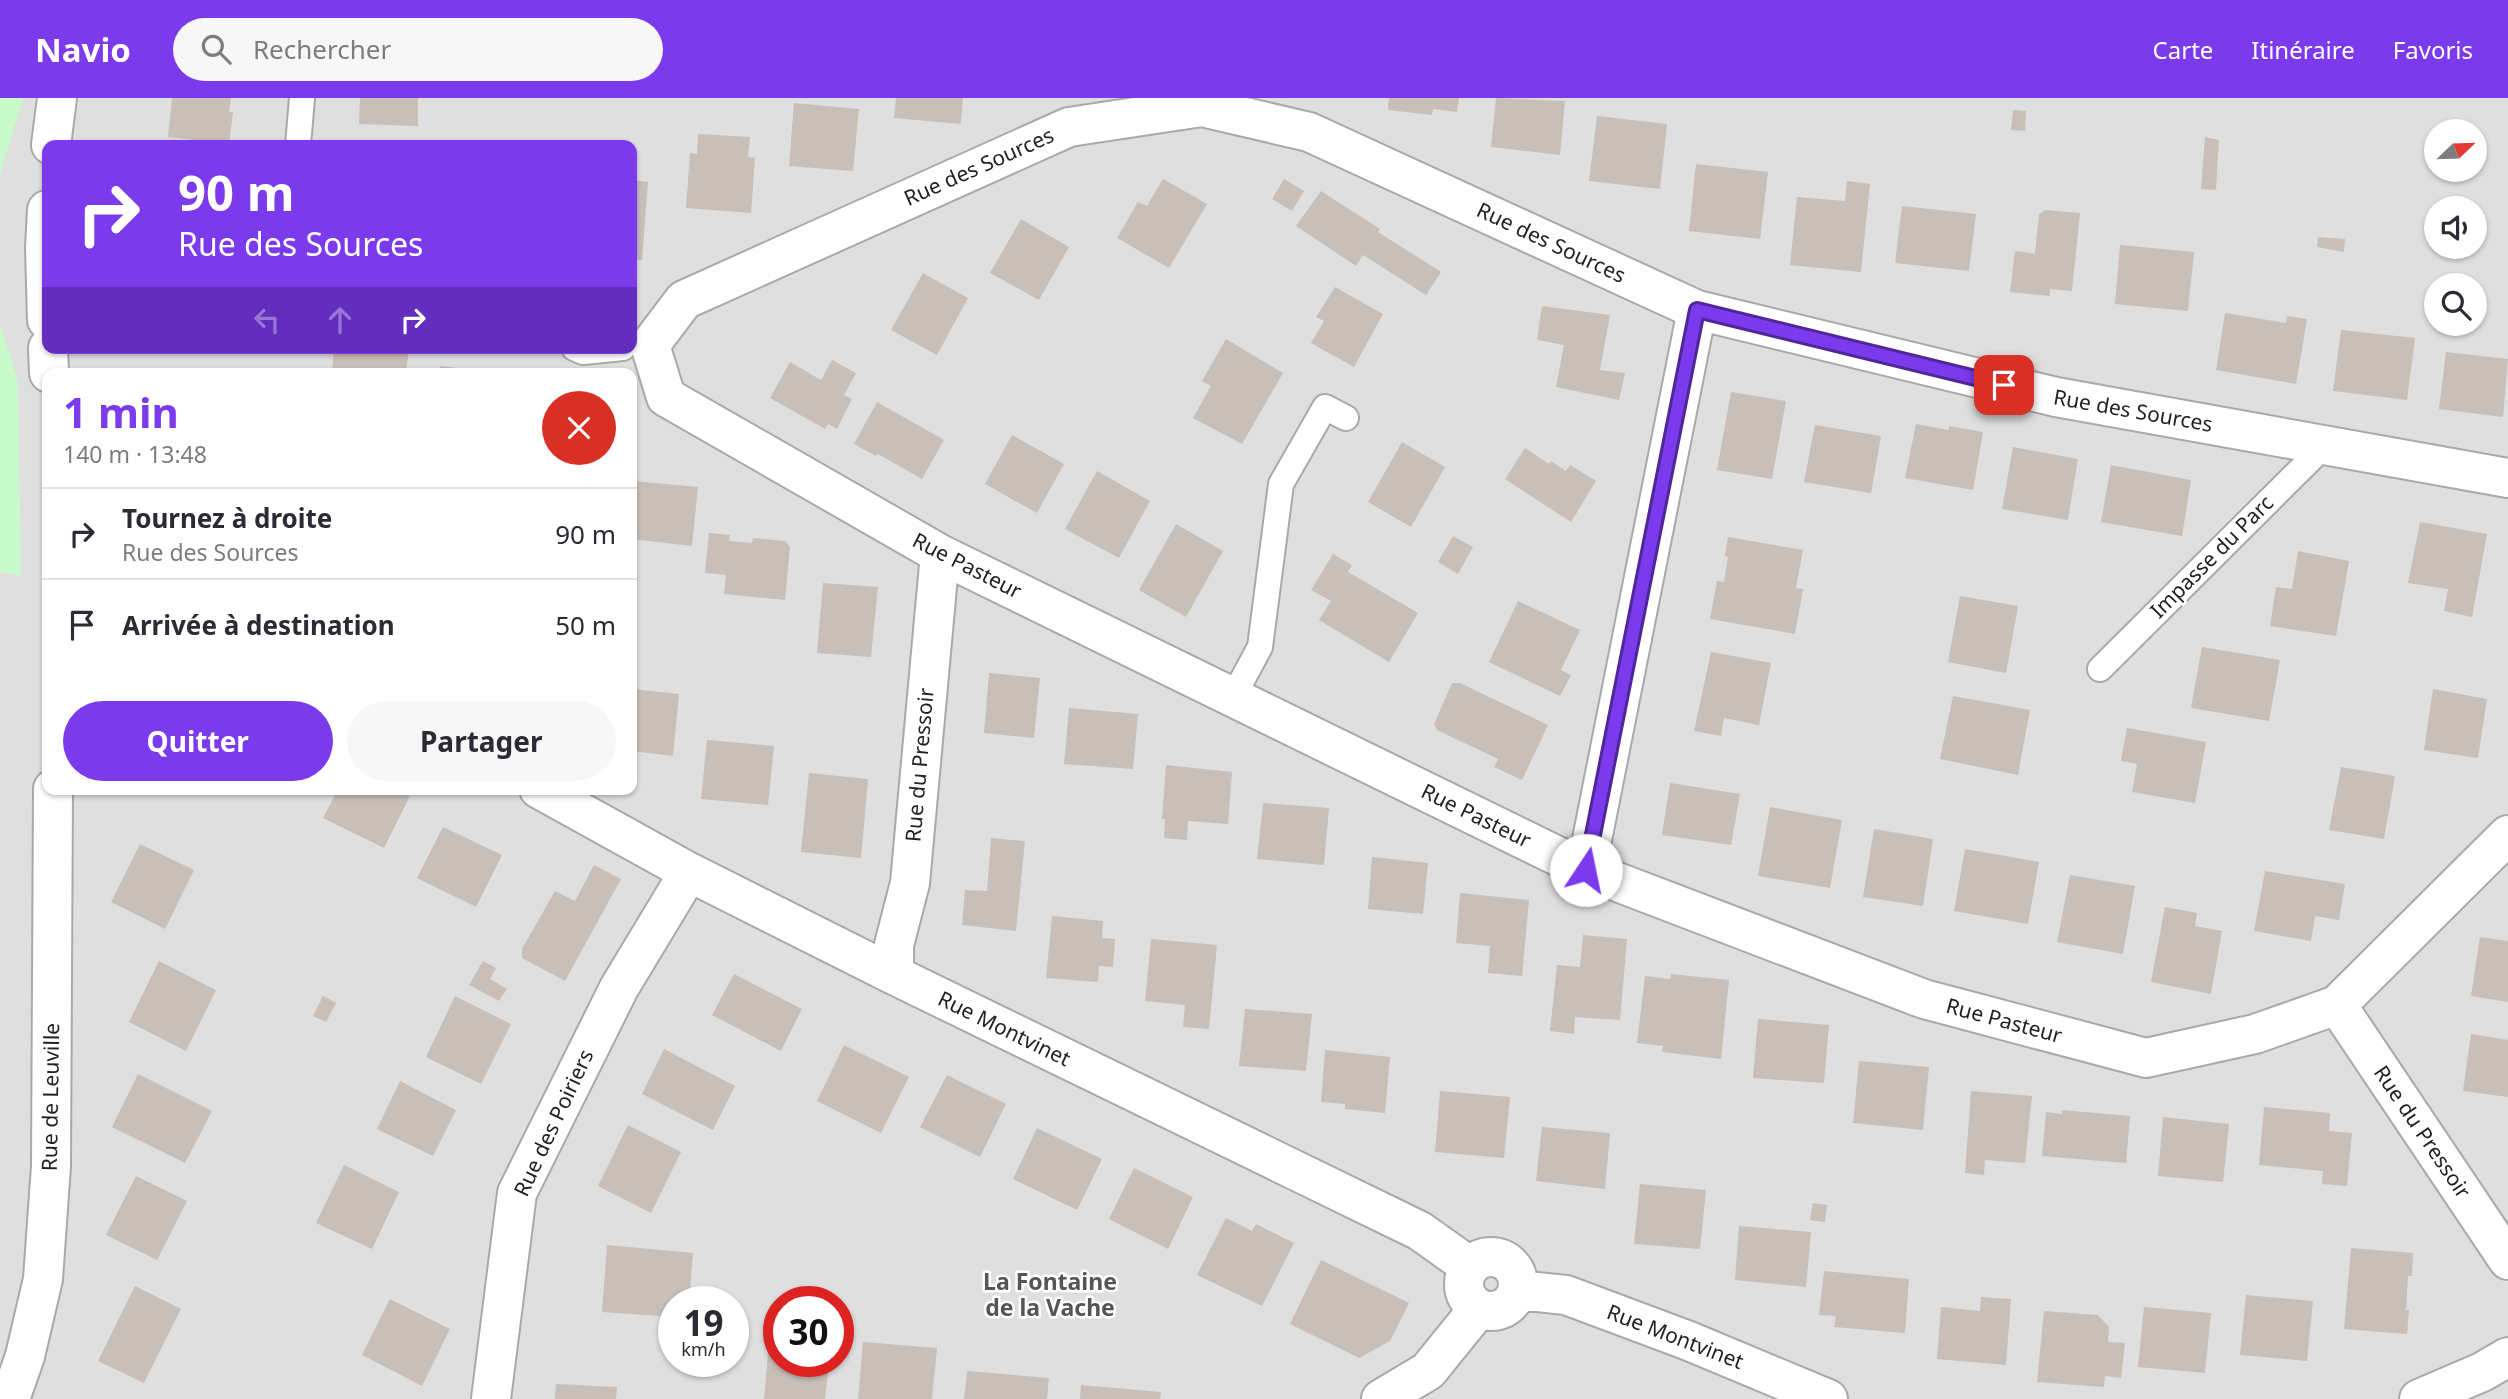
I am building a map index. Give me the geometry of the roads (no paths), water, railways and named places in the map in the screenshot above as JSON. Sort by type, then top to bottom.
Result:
[{"type":"street","points":[[52,140],[57,98]]},
{"type":"street","name":"Rue des Sources","points":[[637,345],[684,300],[1069,127],[1202,107],[1309,132],[1697,310],[2056,397],[2508,478]]},
{"type":"street","points":[[1586,870],[1697,310]]},
{"type":"street","name":"Rue Pasteur","points":[[637,350],[666,397],[940,554],[1586,870],[1924,999],[2146,1058],[2255,1034],[2337,1005],[2508,835]]},
{"type":"street","name":"Rue du Pressoir","points":[[894,975],[894,945],[909,883],[940,554]]},
{"type":"street","name":"Rue de Leuville","points":[[10,1399],[25,1356],[43,1279],[51,1166],[53,795]]},
{"type":"street","name":"Rue Montvinet","points":[[550,795],[689,872],[894,975],[1420,1231],[1469,1266]]},
{"type":"street","name":"Rue des Poiriers","points":[[491,1399],[517,1193],[619,988],[689,872]]},
{"type":"street","name":"Rue du Pressoir","points":[[2337,1005],[2508,1260]]},
{"type":"street","points":[[1485,1257],[1503,1259],[1516,1271],[1518,1290],[1510,1304],[1488,1311],[1479,1308],[1467,1297],[1464,1282],[1469,1266],[1485,1257]]},
{"type":"street","name":"Rue Montvinet","points":[[1518,1290],[1566,1295],[1689,1340],[1828,1399]]},
{"type":"street","points":[[1381,1399],[1428,1371],[1479,1308]]},
{"type":"street","points":[[2419,1399],[2482,1372],[2508,1357]]},
{"type":"lane","points":[[298,140],[302,98]]},
{"type":"lane","points":[[1233,697],[1259,647],[1281,484],[1325,407],[1346,418]]},
{"type":"lane","name":"Impasse du Parc","points":[[2100,669],[2324,446]]},
{"type":"district","name":"La Fontaine de la Vache","points":[[1050,1295]]}]
